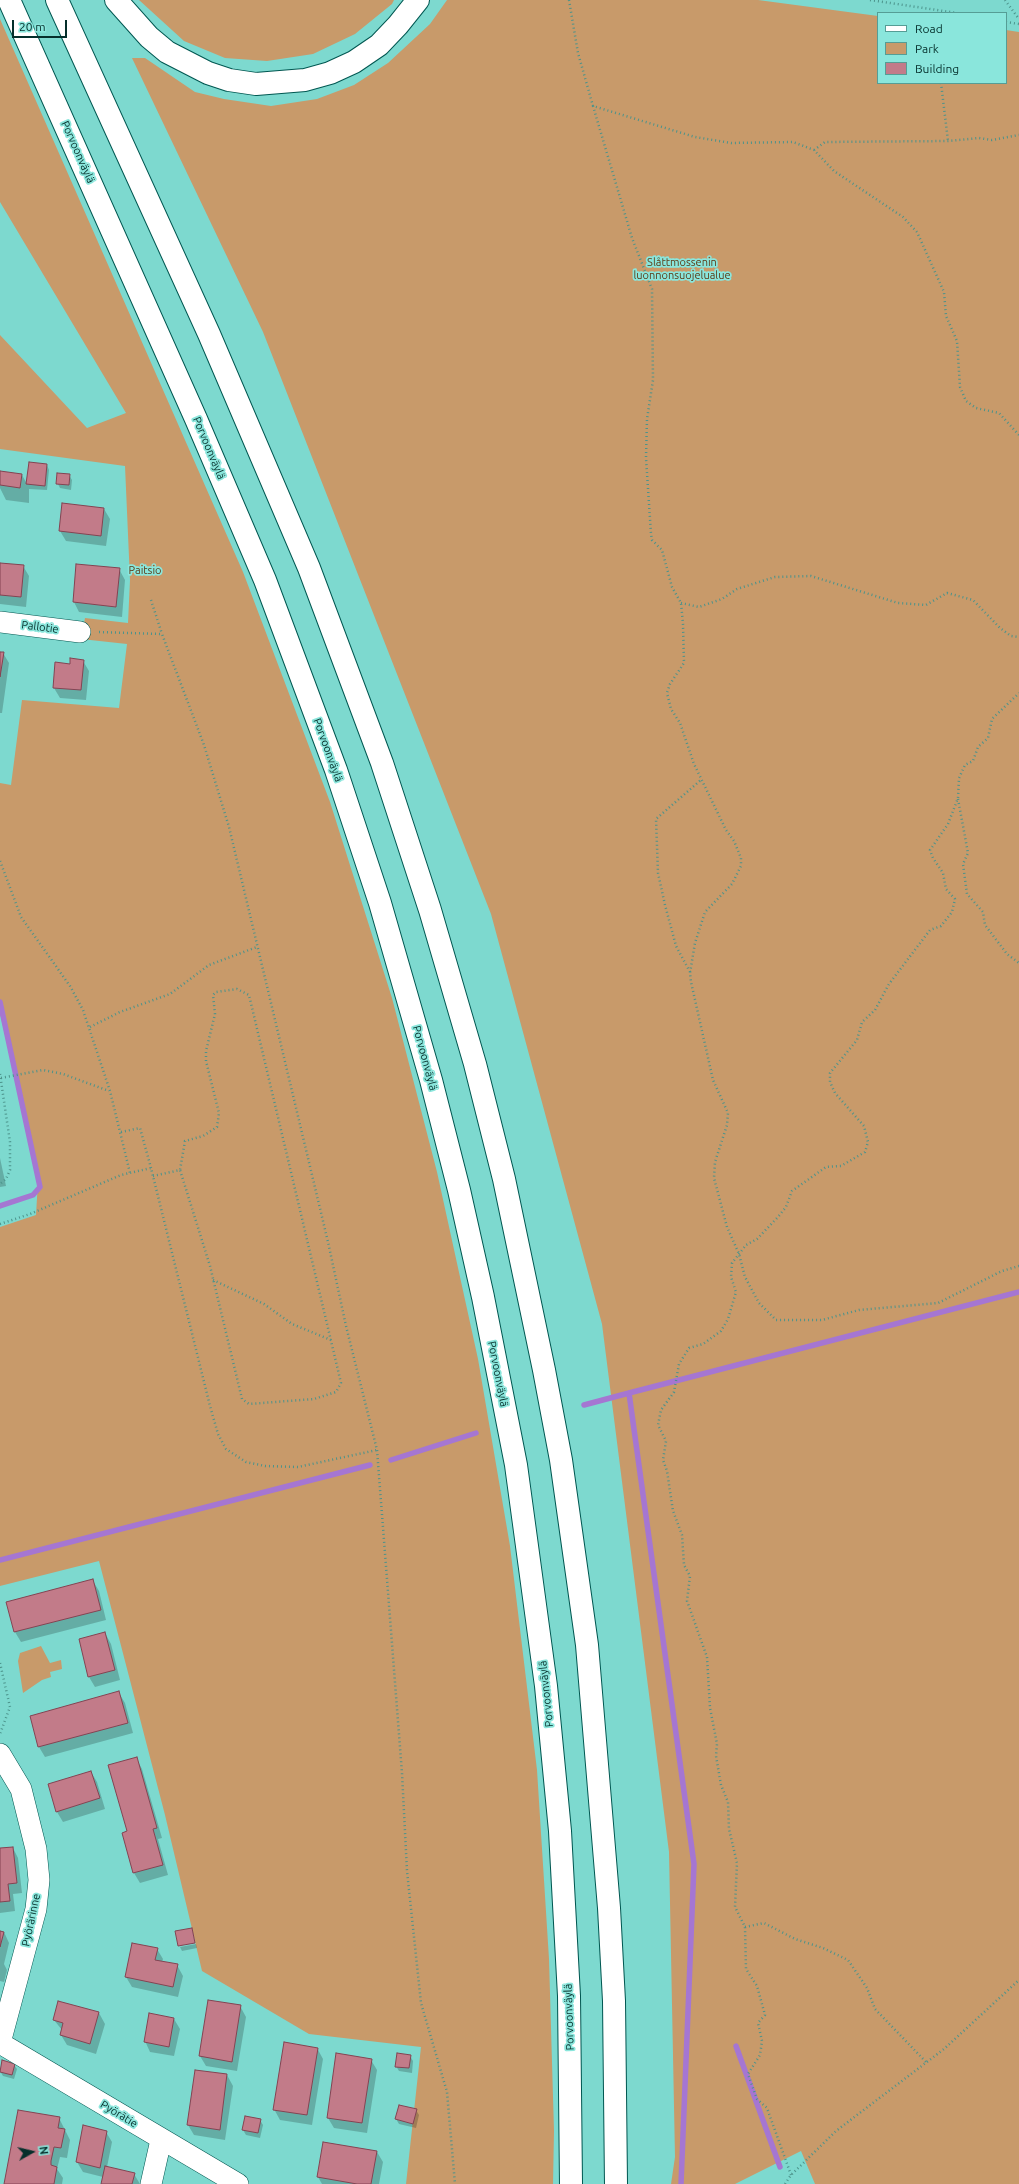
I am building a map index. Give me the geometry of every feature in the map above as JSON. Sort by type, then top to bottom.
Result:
[{"type":"highway","name":"Porvoonväylä","points":[[9,0],[196,419],[265,580],[336,770],[380,903],[439,1109],[483,1297],[516,1465],[546,1686],[560,1831],[569,1996],[571,2184]]},
{"type":"highway","points":[[57,0],[209,334],[310,568],[384,770],[430,910],[475,1064],[504,1179],[544,1370],[561,1460],[586,1638],[603,1819],[609,1908],[614,2001],[616,2184]]},
{"type":"highway","points":[[116,0],[149,37],[168,52],[208,73],[229,80],[256,84],[305,80],[330,73],[354,62],[379,45],[398,26],[418,0]]},
{"type":"street","name":"Pallotie","points":[[0,622],[80,632]]},
{"type":"street","name":"Pyörärinne","points":[[0,1754],[21,1789],[36,1849],[39,1880],[36,1909],[0,2043]]},
{"type":"street","name":"Pyörätie","points":[[0,2043],[161,2140],[238,2184]]},
{"type":"street","points":[[150,2184],[161,2140]]},
{"type":"path","points":[[569,0],[578,53],[593,106],[632,238],[652,289],[653,380],[647,420],[646,458],[652,540],[662,550],[672,587],[681,604],[684,624],[684,664],[670,684],[667,694],[671,709],[680,723],[694,764],[726,830],[739,851],[741,866],[732,884],[705,912],[695,943],[690,973],[713,1080],[728,1113],[727,1125],[715,1162],[714,1178],[727,1227],[739,1254],[745,1277],[752,1294],[768,1314],[776,1320],[822,1320],[858,1310],[938,1303],[1002,1271],[1019,1266]]},
{"type":"path","points":[[870,0],[952,12]]},
{"type":"path","points":[[1005,0],[1019,19]]},
{"type":"path","points":[[930,8],[932,12]]},
{"type":"path","points":[[1007,22],[1019,24]]},
{"type":"path","points":[[942,84],[948,141]]},
{"type":"path","points":[[593,106],[695,137],[731,143],[793,142],[814,150],[834,171],[903,217],[917,232],[944,292],[946,316],[957,341],[960,387],[966,401],[976,408],[999,413],[1019,435]]},
{"type":"path","points":[[814,150],[825,142],[948,141],[979,138],[992,140],[1019,135]]},
{"type":"path","points":[[681,604],[700,607],[722,599],[737,589],[775,577],[811,576],[898,603],[926,605],[947,593],[973,600],[1000,628],[1011,636],[1019,637]]},
{"type":"path","points":[[151,600],[162,634],[206,752],[229,827],[346,1326],[377,1450],[408,1879],[422,2003],[447,2092],[455,2184]]},
{"type":"path","points":[[80,632],[162,634]]},
{"type":"path","points":[[1019,693],[992,719],[988,738],[978,747],[973,761],[965,765],[959,778],[958,798],[968,852],[963,864],[967,894],[983,912],[985,925],[1007,954],[1019,963]]},
{"type":"path","points":[[690,973],[676,946],[665,905],[658,873],[656,819],[702,779]]},
{"type":"path","points":[[791,2175],[767,2108],[757,2099],[748,2074],[760,2055],[762,2041],[758,2023],[765,2015],[757,1986],[746,1969],[745,1927],[735,1907],[737,1863],[729,1829],[728,1802],[721,1785],[716,1756],[717,1744],[711,1715],[707,1657],[687,1601],[690,1576],[684,1564],[682,1535],[674,1512],[667,1470],[663,1460],[666,1441],[658,1425],[661,1410],[674,1392],[679,1364],[689,1348],[703,1344],[721,1331],[728,1319],[736,1292],[731,1277],[732,1263],[746,1245],[757,1240],[778,1217],[786,1207],[792,1191],[826,1167],[842,1166],[865,1152],[868,1142],[864,1126],[835,1093],[830,1082],[830,1073],[857,1040],[862,1022],[875,1010],[889,984],[925,936],[930,930],[942,926],[952,912],[955,899],[946,889],[943,873],[933,858],[930,850],[948,824],[958,798]]},
{"type":"path","points":[[0,861],[21,917],[70,986],[90,1027],[110,1091],[130,1173]]},
{"type":"path","points":[[90,1027],[120,1012],[170,994],[209,965],[257,947]]},
{"type":"path","points":[[237,989],[249,995],[341,1383],[336,1392],[314,1399],[249,1404],[242,1399],[213,1280],[180,1170],[185,1140],[203,1136],[217,1127],[219,1113],[206,1061],[206,1051],[215,1014],[213,995],[216,992],[237,989]]},
{"type":"path","points":[[1,1078],[43,1070],[63,1074],[110,1091]]},
{"type":"path","points":[[0,1074],[10,1142],[10,1170],[6,1179],[0,1184]]},
{"type":"path","points":[[0,1112],[6,1112]]},
{"type":"path","points":[[121,1132],[140,1128],[210,1406],[218,1434],[226,1449],[246,1462],[265,1466],[298,1467],[377,1450]]},
{"type":"path","points":[[0,1224],[130,1173],[151,1168]]},
{"type":"path","points":[[153,1176],[180,1170]]},
{"type":"path","points":[[213,1280],[264,1304],[292,1324],[331,1340]]},
{"type":"path","points":[[0,1663],[10,1707],[0,1734]]},
{"type":"path","points":[[745,1927],[764,1923],[795,1939],[823,1948],[848,1960],[867,1988],[875,2009],[927,2063]]},
{"type":"path","points":[[785,2184],[791,2175],[836,2131],[944,2049],[1019,1980]]},
{"type":"green space","points":[[139,0],[394,0],[392,4],[355,34],[313,54],[267,61],[225,58],[184,41]]},
{"type":"green space","name":"Slåttmossenin luonnonsuojelualue","points":[[447,0],[758,0],[877,16],[877,84],[1007,84],[1007,30],[1019,32],[1019,2184],[815,2184],[801,2151],[735,2184],[671,2184],[675,2157],[669,1852],[602,1324],[491,914],[263,332],[132,58],[145,58],[195,92],[224,99],[271,106],[317,99],[354,85],[388,63],[430,24]]},
{"type":"green space","name":"Paitsio","points":[[0,19],[243,572],[330,802],[392,998],[437,1172],[478,1359],[510,1546],[537,1770],[549,1959],[554,2131],[553,2184],[406,2184],[421,2047],[309,2034],[202,1971],[165,1815],[99,1561],[0,1586],[0,1227],[36,1215],[38,1181],[0,1013],[0,783],[11,785],[22,700],[119,708],[127,644],[81,639],[85,618],[128,623],[130,580],[125,466],[0,449],[0,335],[87,428],[126,413],[0,202]]},
{"type":"green space","points":[[41,1646],[50,1663],[61,1660],[62,1669],[50,1672],[51,1677],[42,1680],[23,1693],[18,1661],[20,1653]]},
{"type":"building","points":[[29,462],[47,464],[45,486],[26,484]]},
{"type":"building","points":[[0,471],[22,474],[20,488],[0,485]]},
{"type":"building","points":[[57,473],[70,474],[69,485],[56,484]]},
{"type":"building","points":[[62,503],[104,508],[101,536],[59,531]]},
{"type":"building","points":[[0,563],[24,565],[21,597],[0,595]]},
{"type":"building","points":[[76,564],[120,568],[116,607],[73,602]]},
{"type":"building","points":[[0,652],[4,652],[0,677]]},
{"type":"building","points":[[70,658],[84,660],[81,690],[53,688],[55,662],[70,664]]},
{"type":"building","points":[[93,1579],[101,1610],[14,1632],[6,1602]]},
{"type":"building","points":[[105,1632],[115,1670],[88,1677],[79,1639]]},
{"type":"building","points":[[119,1691],[128,1723],[38,1747],[30,1716]]},
{"type":"building","points":[[137,1757],[157,1828],[153,1829],[163,1865],[133,1873],[122,1833],[127,1831],[108,1765]]},
{"type":"building","points":[[91,1771],[100,1798],[56,1812],[48,1784]]},
{"type":"building","points":[[13,1847],[17,1883],[8,1884],[10,1901],[0,1902],[0,1848]]},
{"type":"building","points":[[192,1928],[195,1943],[178,1946],[175,1931]]},
{"type":"building","points":[[0,1931],[4,1932],[0,1947]]},
{"type":"building","points":[[132,1943],[158,1948],[155,1960],[178,1964],[173,1987],[125,1977]]},
{"type":"building","points":[[208,2000],[241,2005],[232,2062],[199,2056]]},
{"type":"building","points":[[58,2001],[99,2012],[90,2044],[60,2035],[63,2023],[53,2020]]},
{"type":"building","points":[[149,2013],[174,2018],[169,2047],[144,2042]]},
{"type":"building","points":[[284,2042],[318,2048],[307,2115],[273,2110]]},
{"type":"building","points":[[336,2053],[372,2059],[362,2123],[327,2118]]},
{"type":"building","points":[[397,2053],[411,2055],[409,2068],[395,2067]]},
{"type":"building","points":[[2,2060],[15,2064],[12,2075],[0,2072]]},
{"type":"building","points":[[195,2070],[227,2074],[220,2130],[187,2125]]},
{"type":"building","points":[[399,2105],[417,2109],[413,2124],[395,2119]]},
{"type":"building","points":[[18,2110],[60,2117],[58,2128],[65,2129],[61,2148],[54,2147],[51,2161],[51,2165],[57,2167],[54,2184],[4,2184]]},
{"type":"building","points":[[245,2116],[261,2119],[258,2133],[242,2130]]},
{"type":"building","points":[[83,2125],[107,2131],[100,2168],[76,2162]]},
{"type":"building","points":[[323,2142],[377,2151],[371,2184],[357,2184],[317,2177]]},
{"type":"building","points":[[105,2166],[135,2173],[132,2184],[101,2184]]},
{"type":"waterway","points":[[0,1002],[40,1187],[33,1195],[0,1206]]},
{"type":"waterway","points":[[629,1393],[1019,1292]]},
{"type":"waterway","points":[[584,1405],[629,1393],[694,1864],[681,2184]]},
{"type":"waterway","points":[[391,1460],[476,1433]]},
{"type":"waterway","points":[[0,1560],[370,1465]]},
{"type":"waterway","points":[[736,2046],[780,2167]]}]
